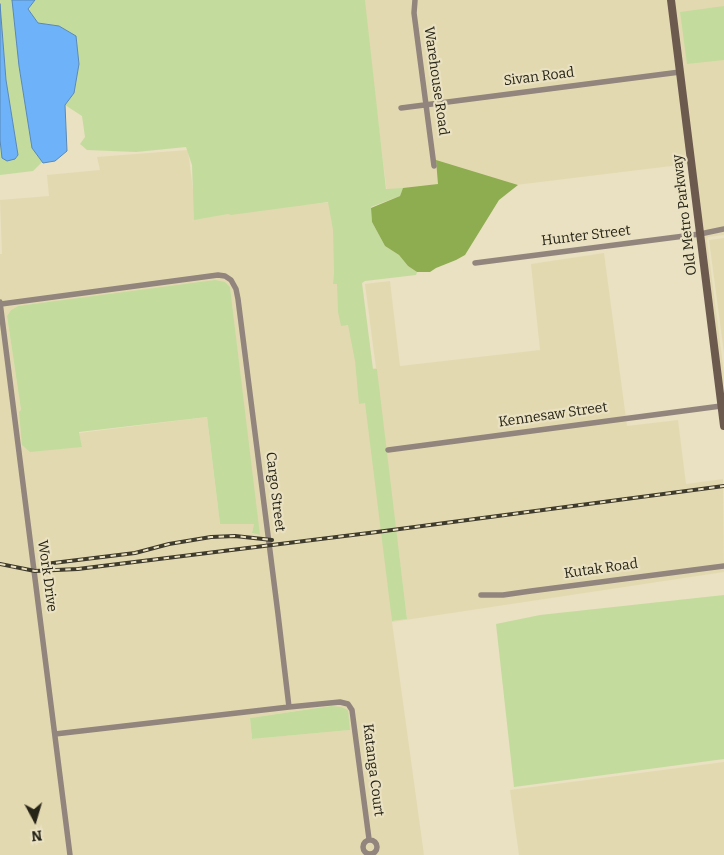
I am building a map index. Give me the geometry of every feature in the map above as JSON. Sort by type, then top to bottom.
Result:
[{"type":"street","name":"Warehouse Road","points":[[415,0],[414,13],[434,166]]},
{"type":"street","name":"Old Metro Parkway","points":[[671,0],[724,426]]},
{"type":"street","name":"Sivan Road","points":[[401,108],[680,72]]},
{"type":"street","name":"Hunter Street","points":[[474,263],[700,234],[724,229]]},
{"type":"street","name":"Cargo Street","points":[[0,302],[218,275],[225,276],[231,280],[236,289],[238,299],[289,707]]},
{"type":"street","name":"Work Drive","points":[[0,302],[70,855]]},
{"type":"street","name":"Kennesaw Street","points":[[388,450],[721,406]]},
{"type":"street","name":"Kutak Road","points":[[481,595],[513,594],[724,566]]},
{"type":"street","name":"Katanga Court","points":[[289,707],[340,702],[348,704],[352,710],[369,839]]},
{"type":"street","points":[[55,734],[289,707]]},
{"type":"shaded area","points":[[363,0],[724,0],[724,235],[708,237],[707,240],[724,373],[724,404],[688,164],[516,185],[501,180],[387,193]]},
{"type":"shaded area","points":[[188,150],[196,214],[333,202],[357,371],[376,368],[365,284],[390,281],[400,366],[540,350],[531,264],[604,253],[627,426],[678,420],[686,484],[723,479],[724,572],[392,622],[424,855],[0,855],[0,254],[2,254],[0,200],[49,196],[47,175],[100,170],[97,157]],"holes":[[[225,282],[230,288],[259,535],[252,533],[254,524],[220,524],[207,417],[79,433],[82,447],[21,410],[7,316],[11,310],[18,306]],[[376,369],[407,619],[392,621]],[[331,706],[349,730],[252,739],[250,718]]]},
{"type":"shaded area","points":[[724,238],[724,353],[709,240]]},
{"type":"shaded area","points":[[724,762],[724,855],[519,855],[510,790]]},
{"type":"green space","points":[[0,0],[12,0],[19,66],[32,147],[42,162],[33,171],[0,175],[0,140],[2,158],[15,159],[18,155],[6,80]]},
{"type":"green space","points":[[35,0],[365,0],[386,189],[403,188],[400,196],[371,207],[372,222],[385,246],[399,255],[408,266],[417,272],[416,275],[365,281],[362,283],[373,369],[377,369],[407,619],[392,621],[365,403],[359,404],[355,361],[348,325],[341,326],[338,312],[337,284],[333,284],[333,230],[328,202],[194,220],[192,165],[186,147],[136,152],[87,150],[80,144],[85,137],[82,116],[65,105],[74,93],[79,64],[76,36],[59,26],[38,23],[28,9]]},
{"type":"green space","points":[[724,6],[724,60],[687,64],[680,12]]},
{"type":"green space","points":[[436,160],[518,185],[499,200],[465,255],[430,272],[417,272],[408,266],[399,255],[385,246],[372,222],[371,208],[400,196],[403,188],[438,184]]},
{"type":"green space","points":[[215,280],[225,282],[230,287],[260,535],[252,533],[254,524],[220,524],[207,417],[79,432],[82,447],[30,452],[22,445],[19,412],[21,410],[7,316],[11,310],[18,306]]},
{"type":"green space","points":[[724,595],[724,759],[514,787],[496,624],[540,615]]},
{"type":"green space","points":[[331,706],[348,710],[350,730],[252,739],[250,718]]},
{"type":"water","points":[[12,0],[35,0],[28,9],[38,23],[59,26],[76,36],[79,64],[74,93],[65,105],[67,151],[55,161],[43,163],[32,148],[19,66]]},
{"type":"water","points":[[0,4],[6,80],[18,155],[15,159],[7,161],[2,158],[0,140]]},
{"type":"railway","points":[[0,564],[35,571],[78,569],[724,486]]},
{"type":"railway","points":[[45,564],[135,553],[169,544],[211,537],[235,536],[272,540]]}]
